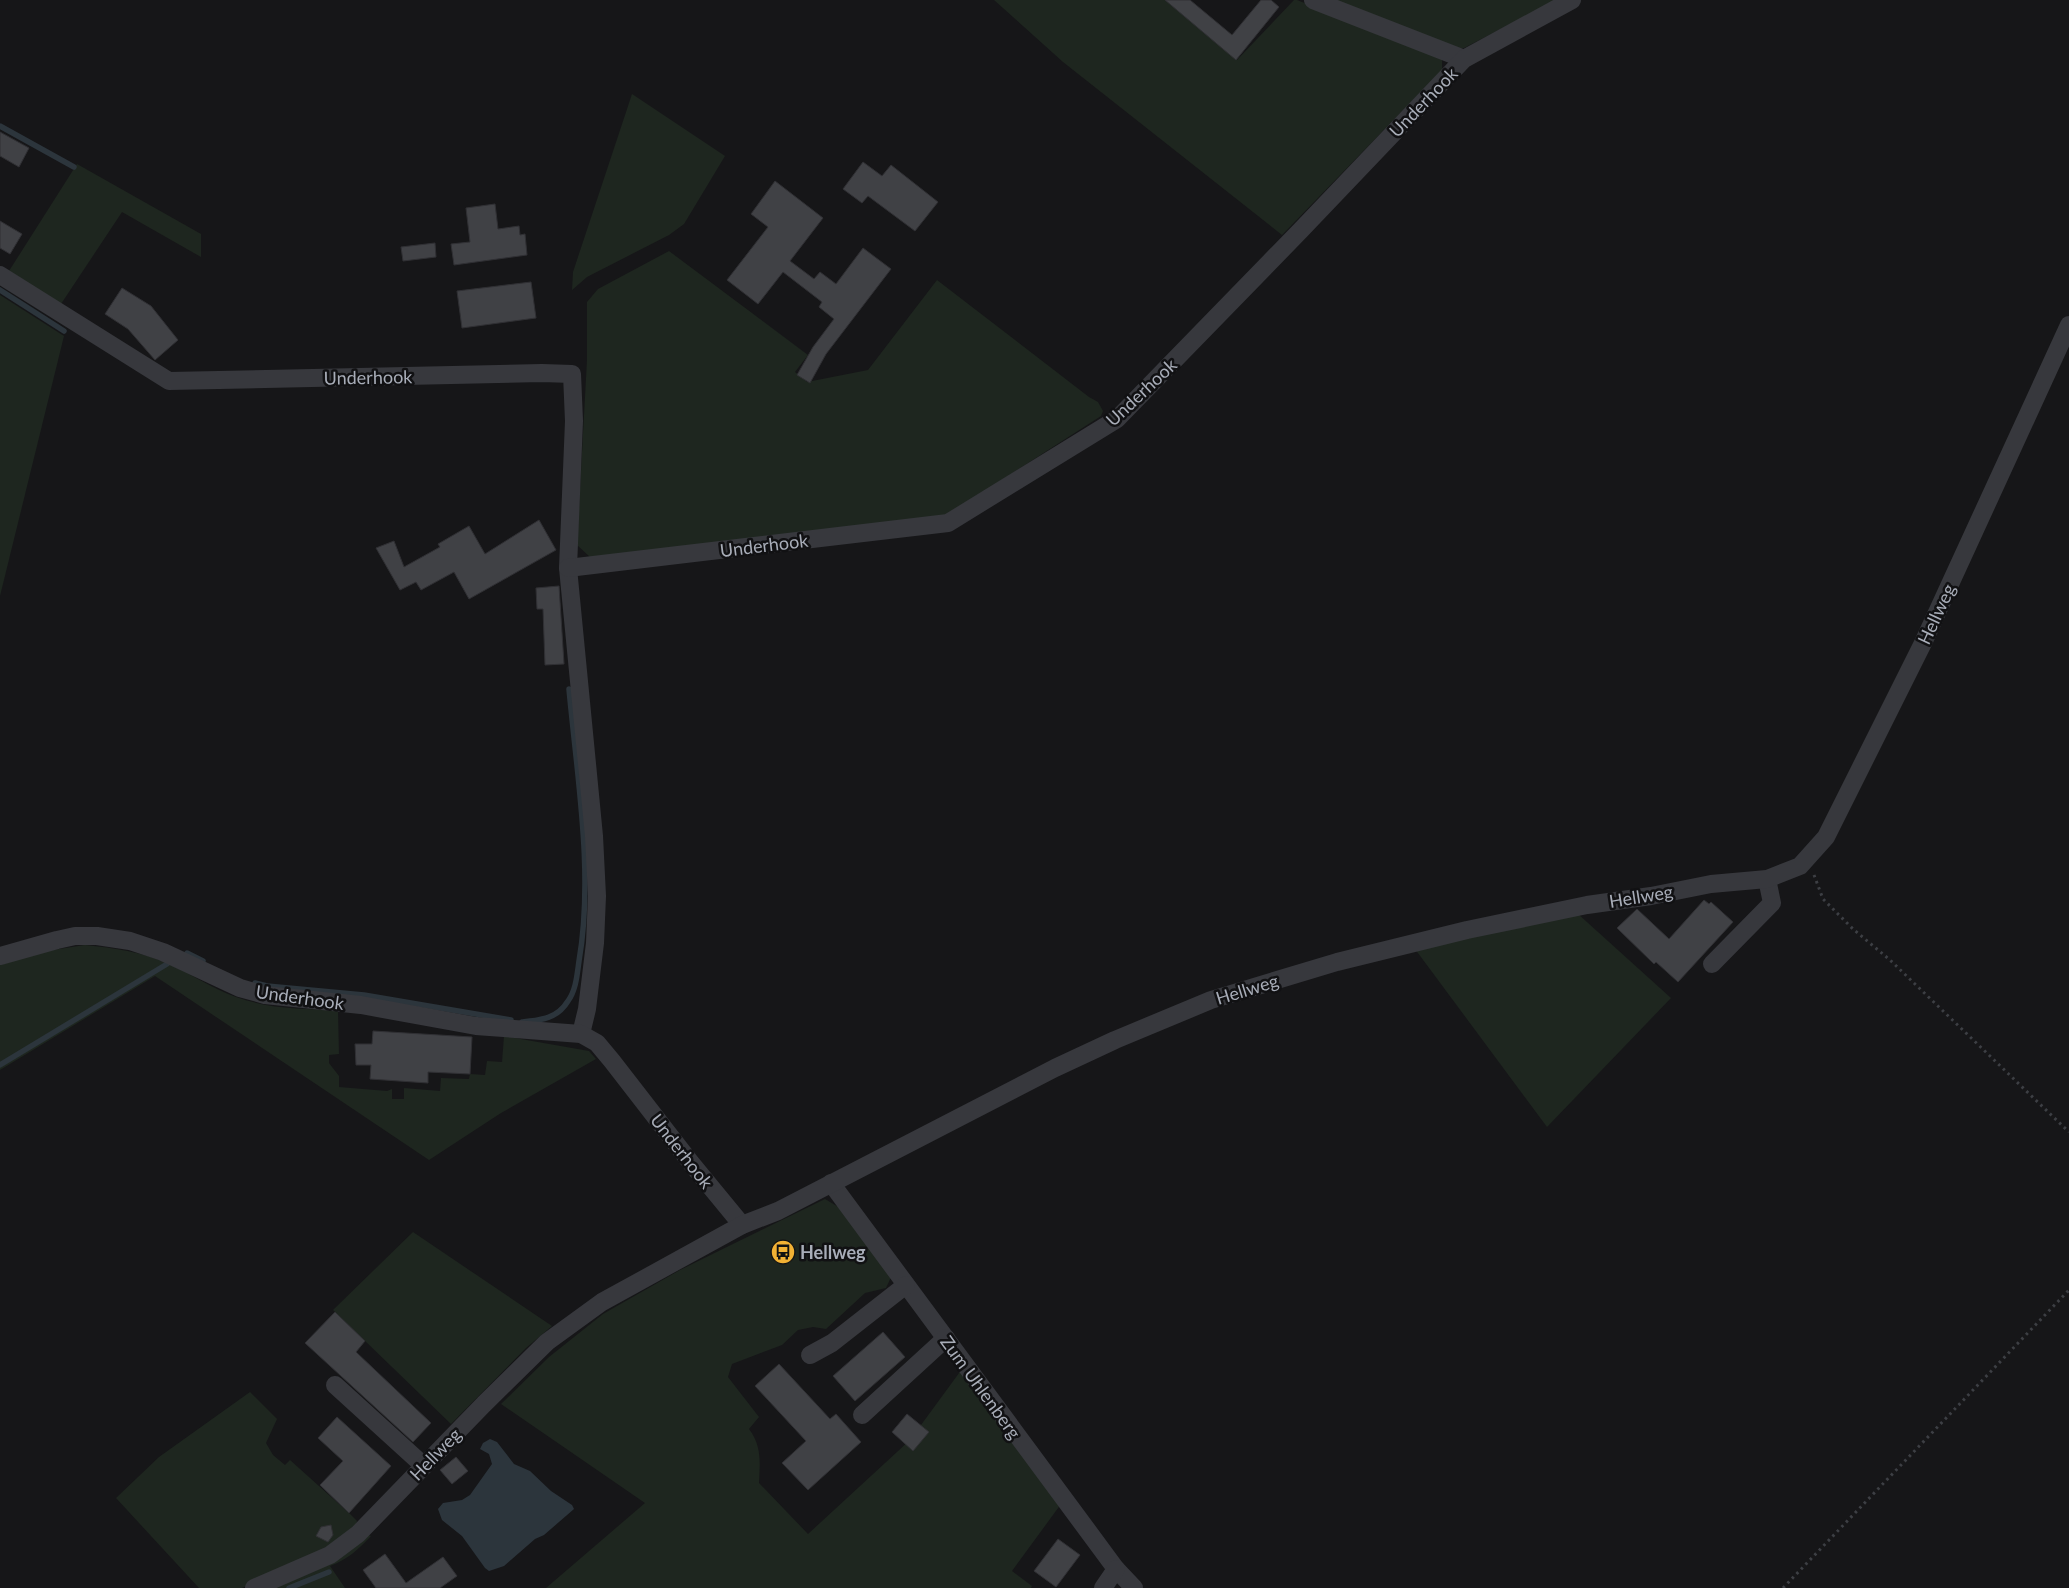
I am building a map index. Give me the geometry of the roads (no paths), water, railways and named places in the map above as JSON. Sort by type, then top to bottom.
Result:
[{"type":"street","points":[[1313,0],[1464,59]]},
{"type":"street","name":"Underhook","points":[[568,568],[948,523],[1117,419],[1464,59],[1572,0]]},
{"type":"street","name":"Underhook","points":[[0,275],[169,381],[542,373],[572,374],[574,421],[568,568],[594,836],[597,896],[587,1009],[581,1034]]},
{"type":"street","name":"Hellweg","points":[[254,1588],[330,1555],[358,1534],[547,1342],[602,1302],[742,1225],[778,1211],[1055,1068],[1211,1000],[1337,962],[1467,930],[1587,905],[1651,896],[1711,884],[1768,879],[1800,866],[1826,837],[1923,642],[2069,325]]},
{"type":"street","points":[[1712,964],[1772,903],[1768,879]]},
{"type":"street","name":"Underhook","points":[[0,956],[66,938],[97,936],[130,942],[163,952],[240,988],[265,995],[361,1005],[476,1026],[581,1034],[596,1043],[612,1061],[742,1225]]},
{"type":"street","name":"Zum Uhlenberg","points":[[831,1183],[1116,1569],[1134,1588]]},
{"type":"street","points":[[810,1355],[832,1343],[906,1285]]},
{"type":"street","points":[[862,1414],[946,1338]]},
{"type":"street","points":[[335,1385],[424,1466]]},
{"type":"street","points":[[1103,1588],[1116,1569]]},
{"type":"waterway","points":[[0,126],[74,167]]},
{"type":"waterway","points":[[0,290],[64,331]]},
{"type":"waterway","points":[[522,1022],[548,1018],[559,1012],[571,997],[578,972],[583,928],[585,860],[569,689]]},
{"type":"waterway","points":[[187,953],[203,961]]},
{"type":"waterway","points":[[0,1065],[167,964]]},
{"type":"waterway","points":[[255,983],[267,986],[364,995],[511,1020]]},
{"type":"waterway","points":[[289,1588],[329,1572]]},
{"type":"place","name":"Hellweg","points":[[783,1252]]}]
